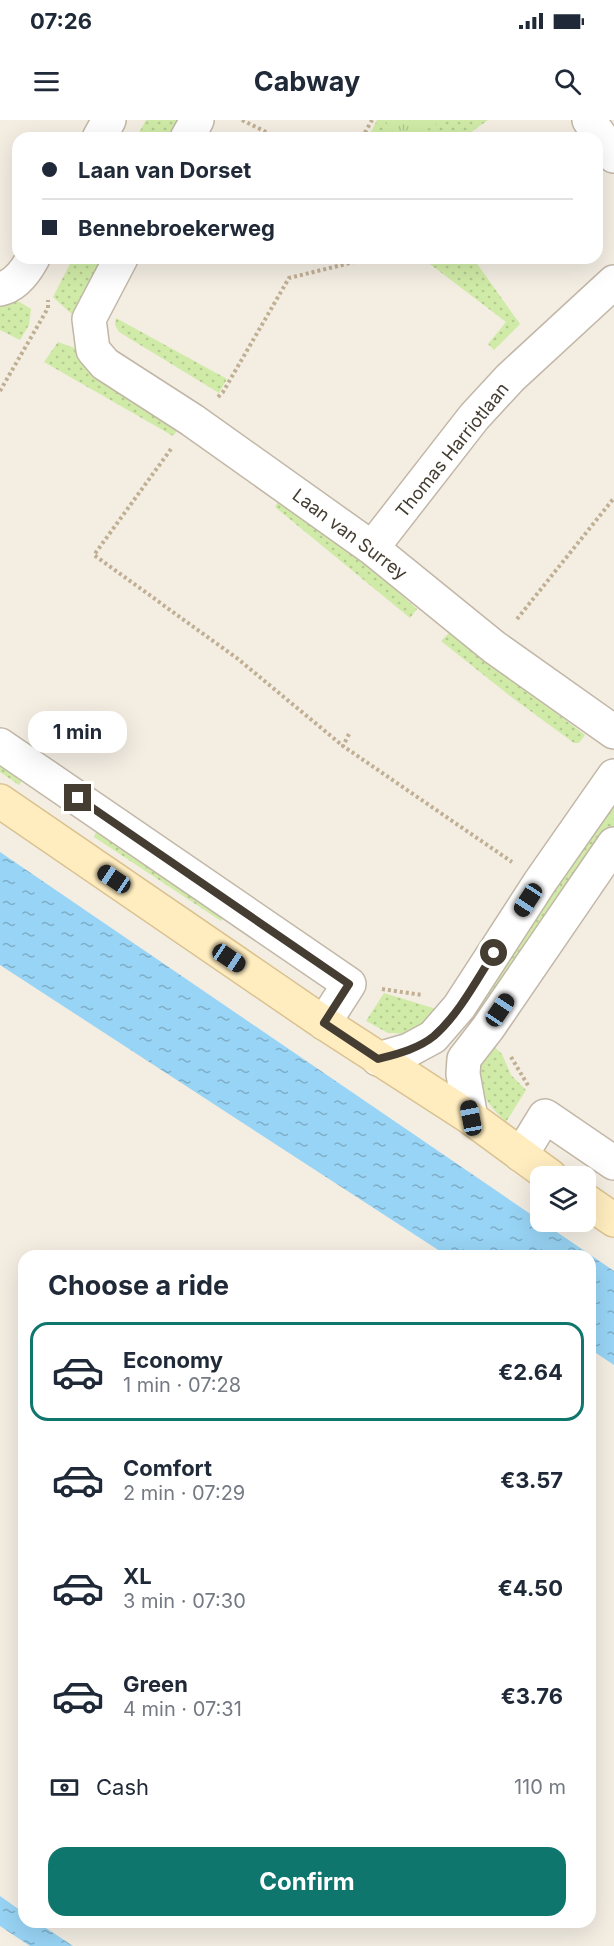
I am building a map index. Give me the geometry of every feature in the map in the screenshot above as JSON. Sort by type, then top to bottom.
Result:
[{"type":"street","points":[[603,140],[614,156]]},
{"type":"street","points":[[3,288],[26,271],[30,264]]},
{"type":"street","name":"Laan van Surrey","points":[[118,264],[90,319],[93,350],[105,364],[192,420],[372,549],[494,647],[614,732]]},
{"type":"street","name":"Thomas Harriotlaan","points":[[372,549],[474,417],[516,372],[614,282]]},
{"type":"street","points":[[0,745],[349,984],[324,1023]]},
{"type":"street","points":[[378,1059],[409,1050],[433,1037],[459,1007],[540,882],[614,776]]},
{"type":"street","points":[[0,801],[324,1023],[471,1118],[536,1166]]},
{"type":"street","points":[[471,1118],[463,1074],[464,1059],[488,1028],[614,844]]},
{"type":"street","points":[[521,1155],[545,1116],[614,1163]]},
{"type":"street","points":[[596,1208],[614,1220]]},
{"type":"path","points":[[242,120],[266,132]]},
{"type":"path","points":[[346,264],[289,278],[223,392],[192,420],[93,555],[238,660],[343,746],[540,882]]},
{"type":"path","points":[[0,391],[48,308]]},
{"type":"path","points":[[494,647],[614,498]]},
{"type":"path","points":[[343,746],[349,734]]},
{"type":"green space","points":[[146,120],[180,120],[173,132],[139,132]]},
{"type":"green space","points":[[377,120],[488,120],[471,132],[371,132]]},
{"type":"green space","points":[[386,120],[439,120],[431,128],[408,132],[395,132],[388,126]]},
{"type":"green space","points":[[70,264],[103,264],[77,319],[53,297]]},
{"type":"green space","points":[[430,264],[477,264],[520,324],[494,350],[488,344],[506,322]]},
{"type":"green space","points":[[13,298],[31,309],[29,325],[20,340],[0,330],[0,304]]},
{"type":"green space","points":[[116,318],[227,379],[219,393],[119,332],[115,325]]},
{"type":"green space","points":[[58,342],[80,350],[180,427],[173,436],[44,362]]},
{"type":"green space","points":[[281,496],[340,541],[417,609],[410,618],[275,507]]},
{"type":"green space","points":[[450,632],[585,735],[579,743],[574,743],[510,696],[441,641]]},
{"type":"green space","points":[[0,758],[26,775],[19,785],[0,772]]},
{"type":"green space","points":[[614,788],[614,834],[487,1011],[476,1003]]},
{"type":"green space","points":[[99,824],[227,911],[221,921],[94,837]]},
{"type":"green space","points":[[384,993],[446,1012],[414,1034],[388,1033],[366,1021]]},
{"type":"green space","points":[[490,1043],[502,1054],[511,1075],[526,1090],[506,1122],[483,1095],[480,1086],[480,1067]]},
{"type":"water","points":[[0,852],[530,1214],[530,1232],[557,1232],[583,1250],[438,1250],[0,965]]},
{"type":"water","points":[[596,1259],[614,1271],[614,1365],[596,1353]]},
{"type":"water","points":[[0,1896],[18,1909],[18,1928],[46,1928],[73,1946],[30,1946],[0,1926]]},
{"type":"route","points":[[78,798],[349,984],[324,1023],[378,1059],[409,1050],[433,1037],[459,1007],[494,953]]}]
